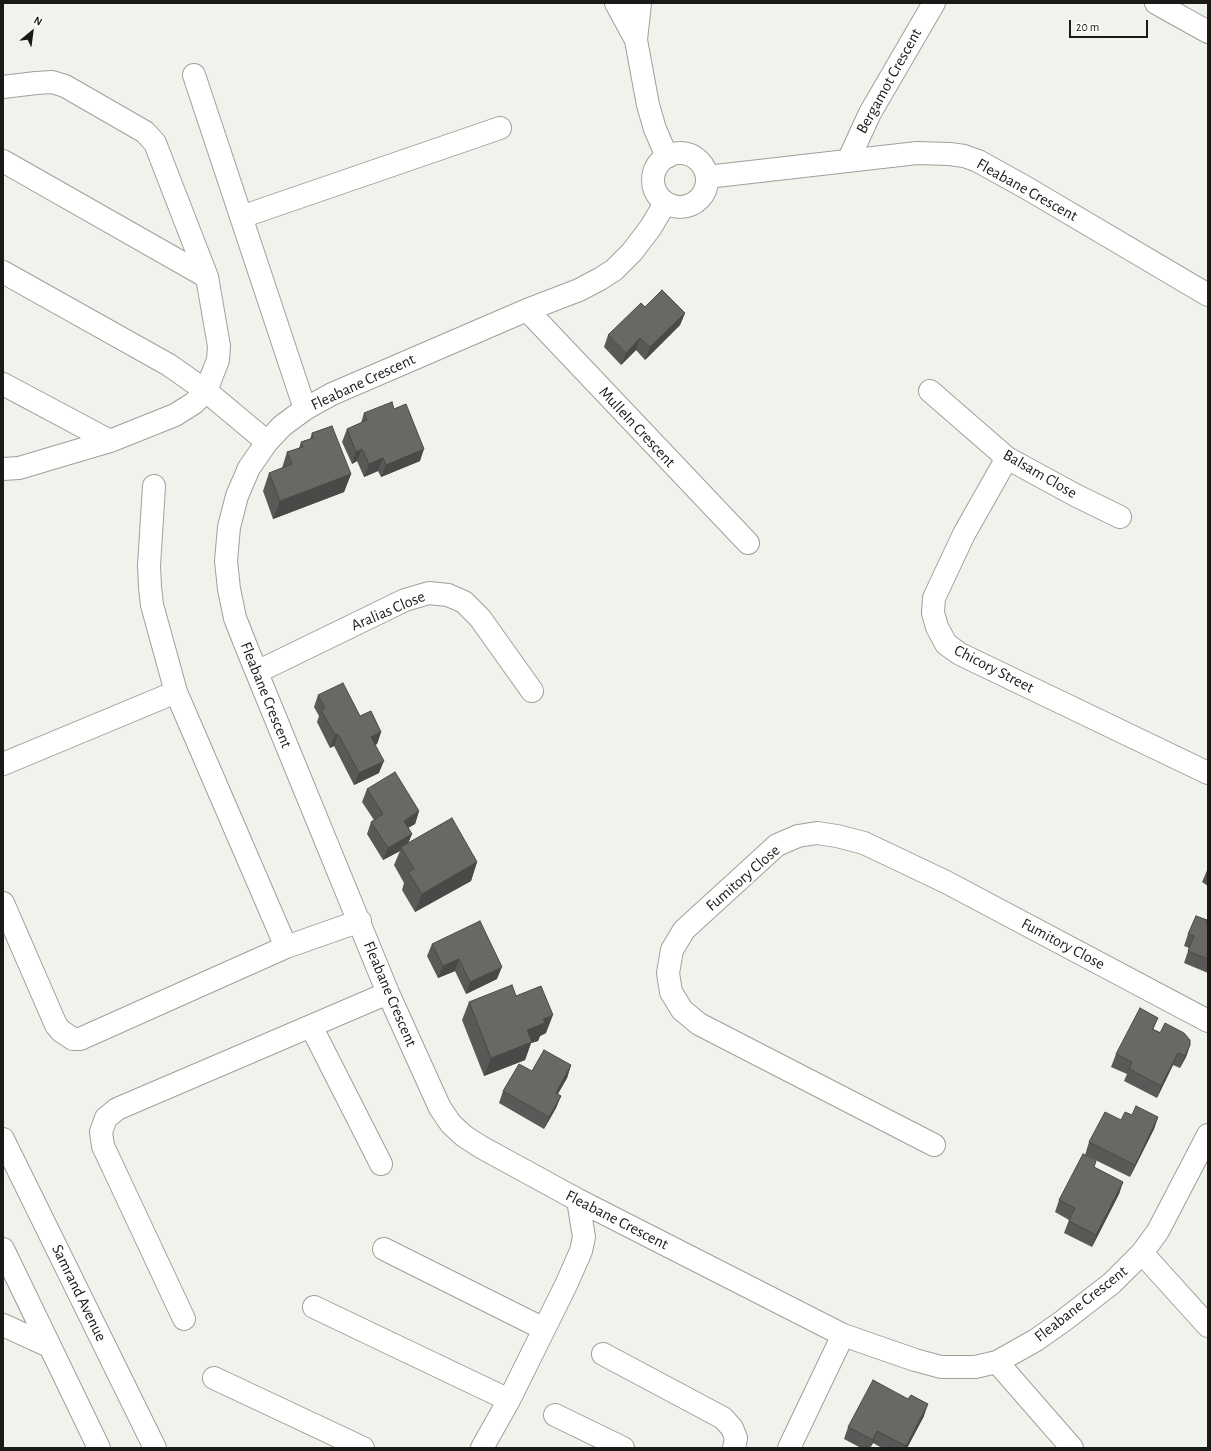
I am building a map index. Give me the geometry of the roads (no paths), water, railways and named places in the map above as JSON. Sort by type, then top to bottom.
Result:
[{"type":"street","points":[[616,3],[636,40]]},
{"type":"street","points":[[640,3],[636,40],[648,105],[655,129],[667,157]]},
{"type":"street","name":"Bergamot Crescent","points":[[848,161],[870,113],[934,3]]},
{"type":"street","points":[[1156,3],[1208,32]]},
{"type":"street","points":[[194,75],[304,409]]},
{"type":"street","points":[[3,87],[52,82],[65,86],[145,132],[155,143],[207,277],[219,346],[218,360],[206,391],[194,403],[175,415],[110,441],[19,468],[3,469]]},
{"type":"street","points":[[241,217],[500,128]]},
{"type":"street","points":[[683,153],[695,158],[703,166],[708,178],[706,190],[700,200],[689,206],[677,208],[665,203],[657,195],[653,183],[654,171],[661,160],[667,157],[671,154],[683,153]]},
{"type":"street","name":"Fleabane Crescent","points":[[708,178],[917,153],[964,156],[978,161],[1025,187],[1208,295]]},
{"type":"street","points":[[3,161],[207,277]]},
{"type":"street","name":"Fleabane Crescent","points":[[665,203],[651,227],[637,246],[614,270],[600,279],[580,290],[527,310],[332,394],[304,409],[282,426],[267,442],[249,468],[237,496],[229,527],[226,561],[229,589],[235,618],[388,992],[440,1108],[451,1124],[464,1136],[481,1147],[578,1200],[843,1335],[915,1360],[941,1367],[975,1368],[997,1362],[1036,1340],[1063,1322],[1112,1283],[1142,1253],[1158,1231],[1208,1134]]},
{"type":"street","points":[[3,272],[169,365],[206,391],[267,442]]},
{"type":"street","name":"MulleIn Crescent","points":[[527,310],[748,544]]},
{"type":"street","points":[[3,384],[110,441]]},
{"type":"street","name":"Balsam Close","points":[[930,391],[1007,458],[1077,496],[1120,517]]},
{"type":"street","name":"Chicory Street","points":[[1007,458],[964,534],[934,598],[933,613],[936,627],[946,644],[960,654],[1208,773]]},
{"type":"street","points":[[154,486],[149,566],[150,587],[152,605],[176,692],[286,947]]},
{"type":"street","name":"Aralias Close","points":[[257,672],[405,600],[429,593],[448,595],[464,602],[480,618],[532,691]]},
{"type":"street","points":[[3,764],[176,692]]},
{"type":"street","name":"Fumitory Close","points":[[934,1145],[699,1024],[682,1010],[671,992],[668,973],[672,950],[684,930],[777,845],[798,836],[817,833],[837,836],[864,843],[946,882],[1208,1021]]},
{"type":"street","points":[[3,903],[56,1025],[61,1031],[73,1039],[80,1039],[286,947],[360,921]]},
{"type":"street","points":[[184,1319],[103,1146],[101,1132],[106,1118],[117,1109],[388,992]]},
{"type":"street","points":[[311,1026],[381,1164]]},
{"type":"street","name":"Samrand Avenue","points":[[3,1139],[155,1448]]},
{"type":"street","points":[[482,1448],[509,1400],[581,1251],[584,1236],[578,1200]]},
{"type":"street","points":[[3,1249],[98,1448]]},
{"type":"street","points":[[384,1249],[544,1329]]},
{"type":"street","points":[[1142,1253],[1208,1326]]},
{"type":"street","points":[[314,1307],[509,1400]]},
{"type":"street","points":[[3,1325],[49,1346]]},
{"type":"street","points":[[790,1448],[843,1335]]},
{"type":"street","points":[[603,1354],[723,1418],[732,1428],[736,1438],[734,1448]]},
{"type":"street","points":[[997,1362],[1072,1448]]},
{"type":"street","points":[[214,1378],[363,1448]]},
{"type":"street","points":[[555,1415],[623,1448]]}]
